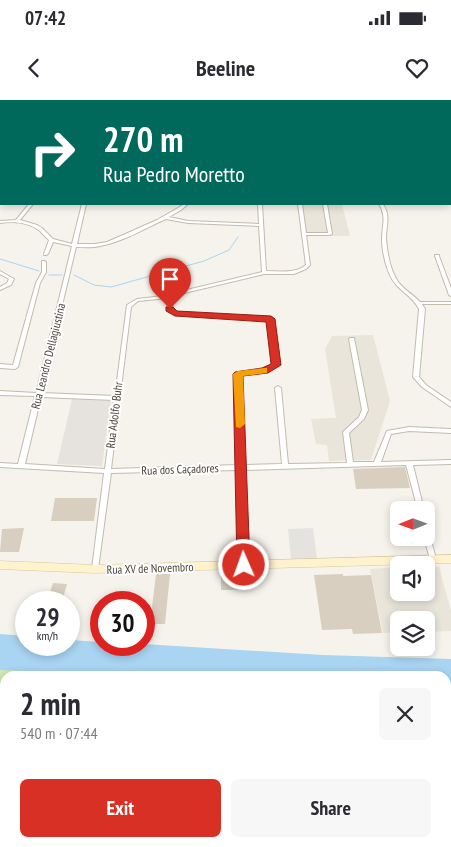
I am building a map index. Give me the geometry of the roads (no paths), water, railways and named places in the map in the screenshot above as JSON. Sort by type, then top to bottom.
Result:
[{"type":"main road","name":"Rua XV de Novembro","points":[[435,559],[451,559]]},
{"type":"main road","name":"Rua XV de Novembro","points":[[0,564],[95,569],[390,560]]},
{"type":"street","points":[[18,220],[30,205]]},
{"type":"street","name":"Rua Leandro Dellagiustina","points":[[21,466],[84,205]]},
{"type":"street","points":[[0,222],[18,220],[38,228],[52,240],[75,245],[101,244],[166,218],[185,205]]},
{"type":"street","points":[[260,205],[264,273]]},
{"type":"street","points":[[300,205],[304,234],[330,234],[325,205]]},
{"type":"street","points":[[382,205],[387,214],[384,238],[392,274],[398,288],[419,303],[451,303]]},
{"type":"street","points":[[166,218],[188,222],[261,225]]},
{"type":"street","name":"Rua Adolfo Buhr","points":[[95,569],[129,306],[136,300],[171,296],[264,273],[298,272],[306,268],[308,263],[304,234]]},
{"type":"street","points":[[46,254],[52,240]]},
{"type":"street","points":[[437,256],[451,295]]},
{"type":"street","points":[[0,366],[14,367],[38,283],[44,272],[44,262]]},
{"type":"street","points":[[0,272],[10,277],[12,281],[0,289]]},
{"type":"street","points":[[171,296],[170,309],[175,313],[271,319],[276,365],[265,370],[238,374],[244,565]]},
{"type":"street","points":[[419,303],[422,313],[416,377],[420,383],[451,405]]},
{"type":"street","points":[[350,464],[346,432],[362,418],[365,410],[352,339]]},
{"type":"street","points":[[278,388],[285,466]]},
{"type":"street","points":[[0,394],[117,398]]},
{"type":"street","points":[[377,464],[390,432],[409,429],[451,431]]},
{"type":"street","name":"Rua dos Caçadores","points":[[0,465],[107,471],[451,462]]},
{"type":"street","points":[[409,463],[419,501]]},
{"type":"water","points":[[0,634],[15,635],[15,656],[80,656],[80,641],[90,641],[90,656],[155,656],[155,645],[323,655],[451,659],[451,671],[0,670]]},
{"type":"waterway","points":[[74,275],[94,285],[111,287],[204,261],[229,250],[238,237]]},
{"type":"waterway","points":[[0,259],[39,271]]},
{"type":"waterway","points":[[49,275],[62,275]]}]
